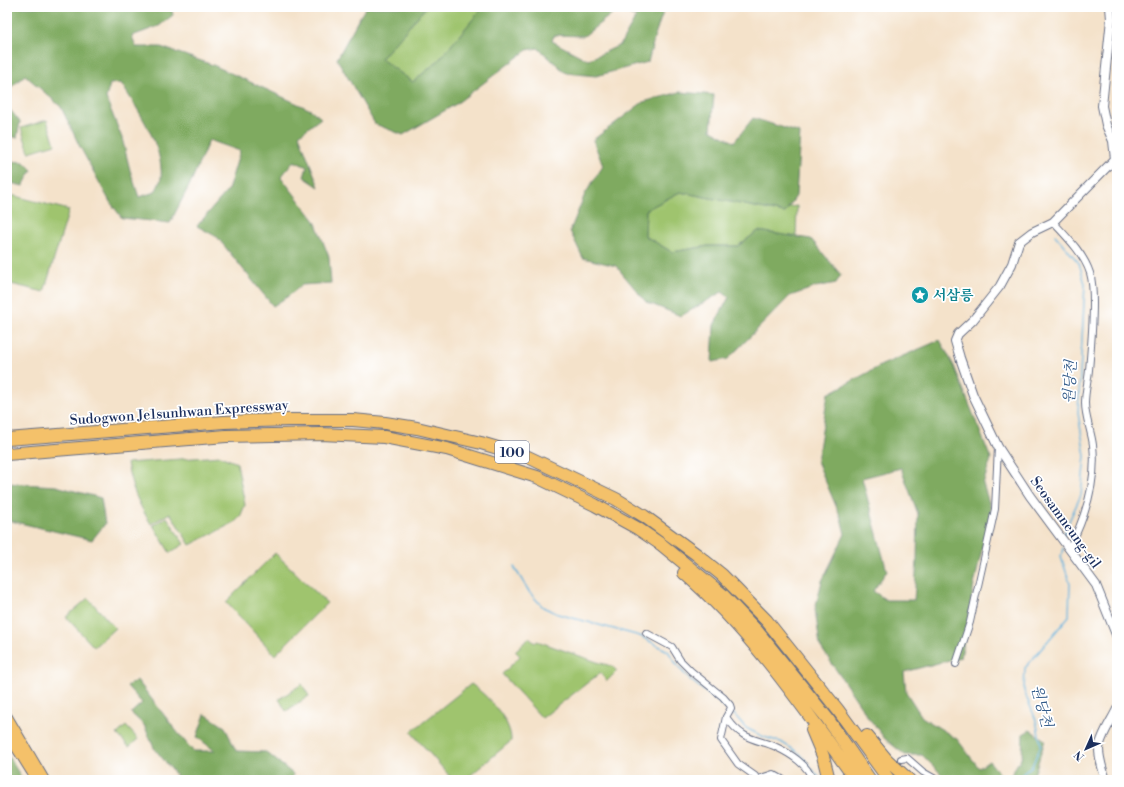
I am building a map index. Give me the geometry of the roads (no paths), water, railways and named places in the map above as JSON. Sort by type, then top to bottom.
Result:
[{"type":"highway","name":"Sudogwon Je1sunhwan Expressway","points":[[7,439],[224,422],[353,420],[417,428],[481,443],[528,457],[616,499],[644,516],[722,575],[768,621],[838,710],[889,780]]},
{"type":"highway","name":"Sudogwon Je1sunhwan Expressway","points":[[7,454],[234,436],[321,434],[384,438],[416,443],[447,449],[522,472],[566,490],[637,528],[662,545],[723,595],[757,631],[827,718],[870,780]]},
{"type":"highway","points":[[522,472],[604,516],[657,551],[691,579],[745,634],[764,657],[856,780]]},
{"type":"highway","points":[[788,647],[878,750],[909,780]]},
{"type":"highway","points":[[764,657],[805,716],[826,764],[829,780]]},
{"type":"main road","points":[[7,717],[44,780]]},
{"type":"main road","points":[[7,732],[37,780]]},
{"type":"street","name":"Seosamneung-gil","points":[[1110,7],[1110,32],[1102,106],[1106,125],[1113,141],[1115,159],[1053,222],[1032,232],[1019,242],[1012,264],[1000,286],[973,320],[958,334],[955,341],[973,395],[998,447],[1030,496],[1096,585],[1117,637]]},
{"type":"street","points":[[1053,222],[1072,243],[1084,260],[1090,273],[1093,287],[1093,330],[1085,403],[1086,416],[1093,445],[1092,484],[1077,533],[1069,549]]},
{"type":"street","name":"Seosamneung-gil","points":[[956,664],[970,622],[995,509],[998,447]]},
{"type":"street","points":[[646,633],[672,647],[680,660],[723,697],[730,705],[731,708],[727,715],[721,740],[738,764],[755,776],[755,780],[773,774],[782,779]]},
{"type":"street","points":[[1106,780],[1099,749],[1117,709]]},
{"type":"street","points":[[727,715],[734,728],[744,735],[758,742],[775,746],[802,764],[811,776],[812,780]]},
{"type":"street","points":[[901,759],[907,758],[923,772],[937,780]]},
{"type":"waterway","name":"원당천","points":[[1055,235],[1079,263],[1085,284],[1078,413],[1085,456],[1081,495],[1065,530],[1064,536]]},
{"type":"waterway","name":"원당천","points":[[1015,780],[1032,766],[1041,745],[1036,720],[1024,691],[1025,668],[1069,616],[1070,583],[1061,557],[1063,548]]},
{"type":"waterway","points":[[514,567],[530,593],[543,607],[558,614],[640,636],[668,651],[688,678],[727,709]]},
{"type":"waterway","points":[[732,712],[746,728],[764,737],[781,742],[799,753],[821,780]]},
{"type":"place","name":"서삼릉","points":[[920,295]]}]
